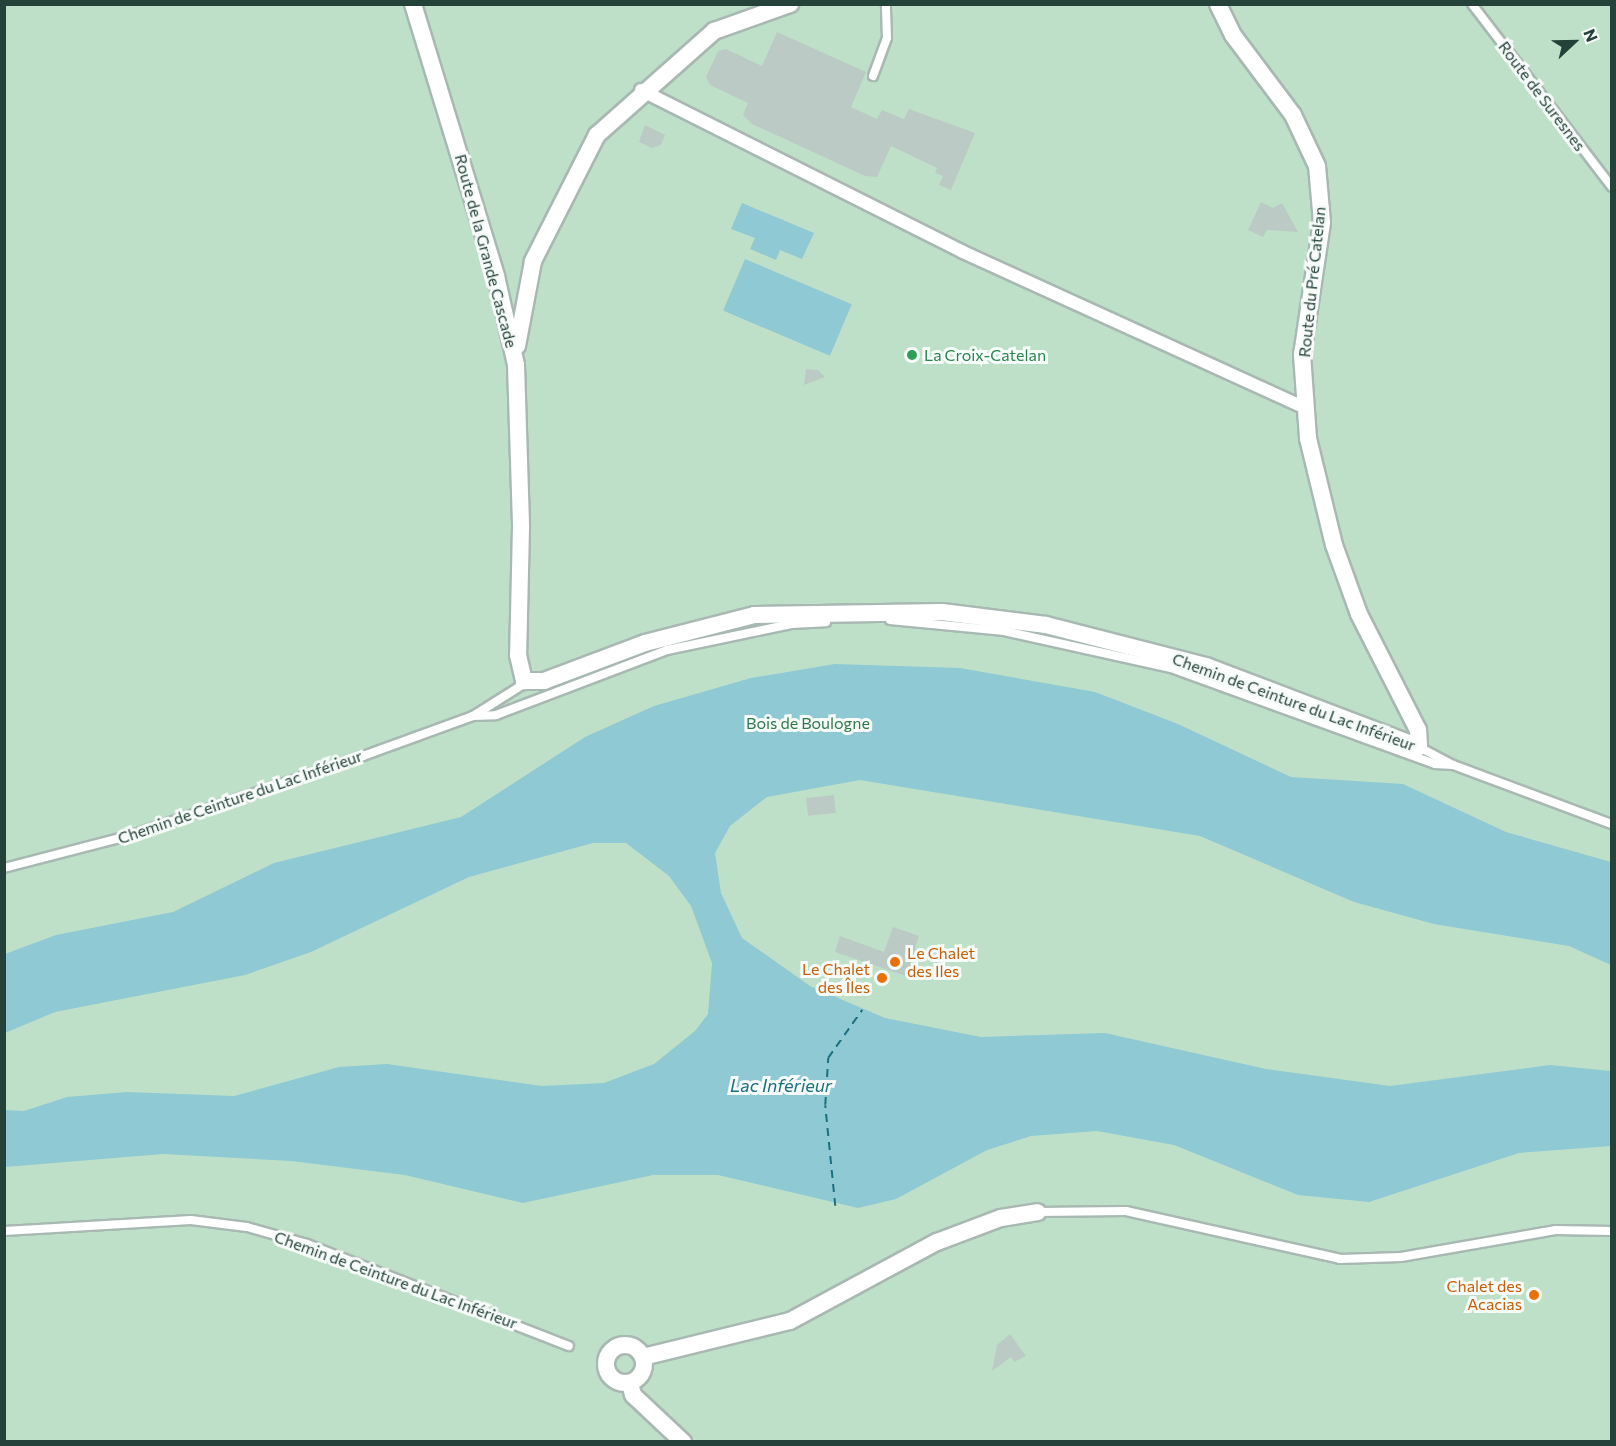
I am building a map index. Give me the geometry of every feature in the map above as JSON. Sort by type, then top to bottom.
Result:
[{"type":"street","name":"Route de la Grande Cascade","points":[[413,4],[496,276],[516,365],[521,527],[518,655],[527,682]]},
{"type":"street","points":[[516,365],[525,288],[549,223],[597,135],[641,90],[728,22],[790,4]]},
{"type":"street","name":"Route du Pré Catelan","points":[[1218,4],[1233,34],[1293,115],[1317,166],[1322,222],[1302,355],[1305,408],[1334,545],[1359,614],[1418,730],[1419,747]]},
{"type":"street","points":[[641,90],[963,252],[1305,408]]},
{"type":"street","name":"Chemin de Ceinture du Lac Inférieur","points":[[527,682],[754,615],[942,612],[1046,625],[1206,666],[1419,747]]},
{"type":"street","points":[[630,1383],[609,1374],[608,1355],[623,1345],[643,1357],[790,1321],[937,1242],[1001,1218],[1038,1212]]},
{"type":"street","points":[[630,1383],[643,1371],[643,1357]]},
{"type":"street","points":[[630,1383],[633,1395],[683,1442]]},
{"type":"lane","points":[[873,76],[887,38],[886,4]]},
{"type":"lane","name":"Route de Suresnes","points":[[1472,4],[1611,188]]},
{"type":"lane","name":"Chemin de Ceinture du Lac Inférieur","points":[[473,716],[496,715],[667,650],[718,637],[791,624],[873,620],[1075,644],[1171,668],[1435,764],[1452,765]]},
{"type":"lane","name":"Chemin de Ceinture du Lac Inférieur","points":[[4,868],[135,834],[473,716],[527,682]]},
{"type":"lane","name":"Chemin de Ceinture du Lac Inférieur","points":[[1419,747],[1452,765],[1611,824]]},
{"type":"lane","points":[[1038,1212],[1126,1211],[1340,1259],[1401,1257],[1556,1230],[1611,1231]]},
{"type":"lane","name":"Chemin de Ceinture du Lac Inférieur","points":[[4,1231],[191,1220],[247,1227],[308,1244],[568,1346]]},
{"type":"green space","name":"Bois de Boulogne","points":[[4,5],[1611,5],[1611,1441],[4,1441]]},
{"type":"water","points":[[742,203],[814,233],[802,259],[780,250],[776,260],[750,249],[755,238],[731,229]]},
{"type":"water","points":[[745,259],[852,304],[830,356],[723,311]]},
{"type":"water","name":"Lac Inférieur","points":[[835,664],[960,668],[1095,692],[1178,724],[1291,777],[1403,784],[1506,832],[1611,862],[1611,965],[1569,946],[1434,924],[1354,902],[1200,836],[860,780],[767,797],[730,826],[715,853],[721,893],[742,938],[810,986],[885,1018],[981,1037],[1105,1033],[1266,1069],[1390,1086],[1550,1065],[1611,1071],[1611,1146],[1519,1153],[1369,1202],[1298,1195],[1174,1145],[1097,1131],[1031,1136],[987,1150],[896,1199],[858,1208],[718,1175],[653,1175],[523,1203],[405,1175],[291,1161],[163,1154],[5,1167],[5,1110],[24,1111],[67,1097],[127,1092],[234,1096],[339,1067],[387,1064],[542,1086],[604,1083],[654,1064],[695,1031],[708,1014],[712,963],[691,906],[669,876],[626,843],[593,843],[469,877],[311,952],[245,975],[55,1012],[5,1033],[5,954],[56,935],[173,912],[274,863],[461,817],[585,737],[654,706],[751,678]]},
{"type":"building","points":[[777,32],[866,72],[851,107],[877,119],[882,110],[904,119],[909,109],[975,133],[951,190],[939,185],[943,176],[935,173],[937,168],[891,146],[877,177],[865,176],[752,124],[743,115],[748,103],[710,85],[706,77],[718,51],[726,49],[762,66]]},
{"type":"building","points":[[645,125],[665,135],[661,145],[652,148],[639,142]]},
{"type":"building","points":[[1261,202],[1273,208],[1282,203],[1298,232],[1267,230],[1263,237],[1248,230]]},
{"type":"building","points":[[806,369],[818,370],[825,377],[804,385]]},
{"type":"building","points":[[834,795],[836,813],[808,816],[806,798]]},
{"type":"building","points":[[893,927],[919,936],[915,948],[921,951],[912,978],[835,952],[840,936],[884,952]]},
{"type":"building","points":[[1010,1334],[1026,1356],[1014,1362],[1011,1357],[992,1371],[997,1345]]},
{"type":"ferry route","points":[[835,1206],[825,1105],[828,1058],[862,1010]]},
{"type":"place","name":"La Croix-Catelan","points":[[912,355]]},
{"type":"place","name":"Le Chalet des Iles","points":[[895,962]]},
{"type":"place","name":"Le Chalet des Îles","points":[[882,978]]},
{"type":"place","name":"Chalet des Acacias","points":[[1534,1295]]}]
